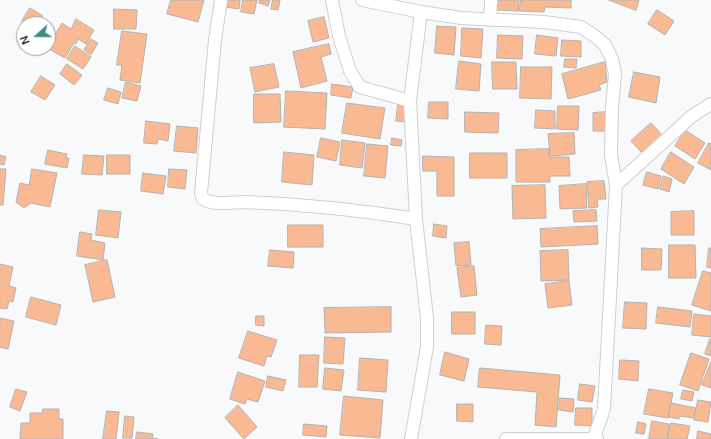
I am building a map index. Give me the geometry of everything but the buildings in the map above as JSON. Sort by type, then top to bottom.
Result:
[{"type":"street","points":[[221,0],[215,40],[203,170],[201,193],[203,199],[217,203],[243,202],[295,205],[416,219]]},
{"type":"street","points":[[332,0],[339,36],[350,71],[360,87],[410,101]]},
{"type":"street","points":[[362,0],[421,12],[461,18],[544,22],[581,27],[605,45],[612,59],[615,74],[612,107],[611,155],[616,185],[604,409],[596,438],[506,439]]},
{"type":"street","points":[[490,20],[491,0]]},
{"type":"street","points":[[411,439],[427,347],[427,318],[416,219],[410,101],[421,12]]},
{"type":"street","points":[[616,185],[692,116],[711,104]]}]
